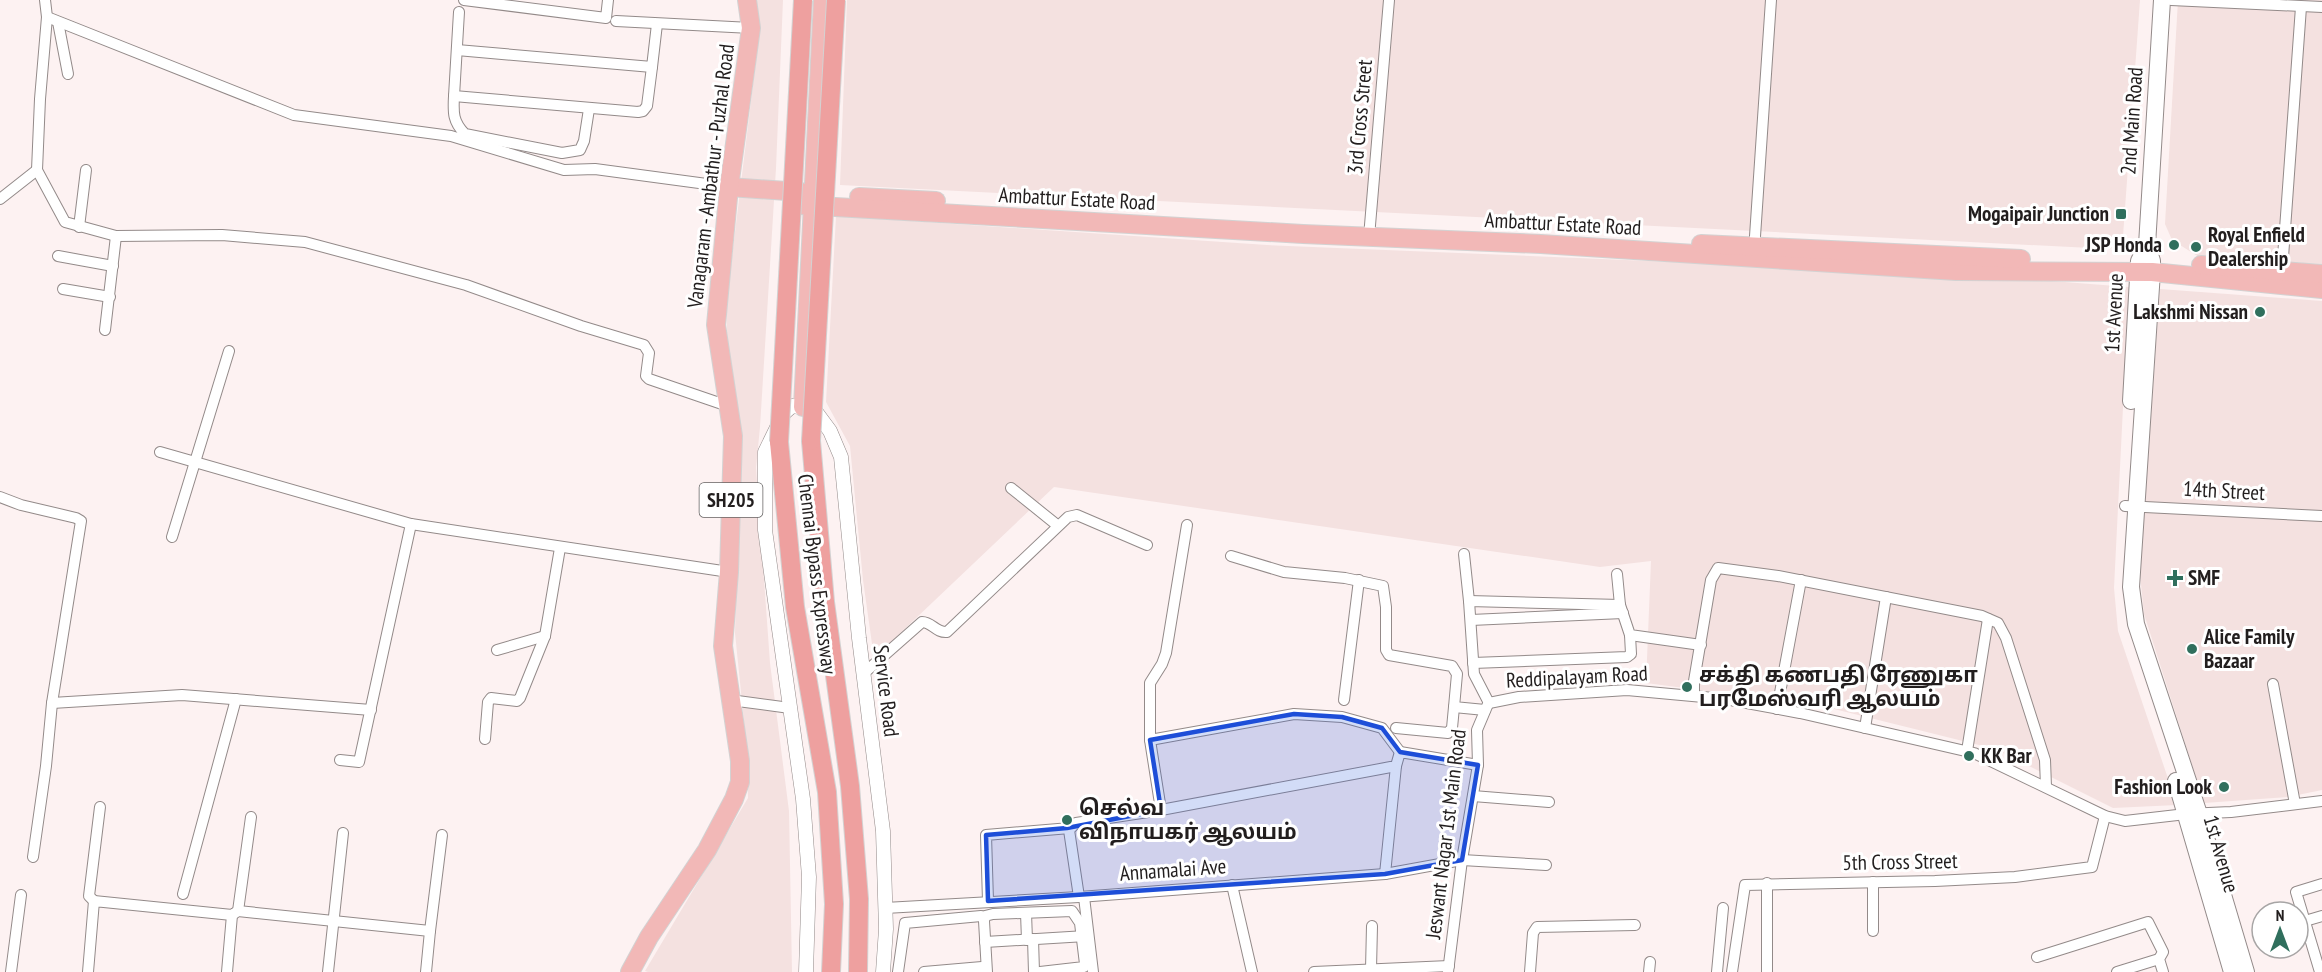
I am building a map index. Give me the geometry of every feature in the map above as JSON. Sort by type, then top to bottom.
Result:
[{"type":"highway","name":"Chennai Bypass Expressway","points":[[803,0],[779,442],[795,607],[826,792],[834,904],[831,972]]},
{"type":"highway","name":"Chennai Bypass Expressway","points":[[836,0],[811,441],[825,602],[850,786],[859,899],[858,972]]},
{"type":"main road","name":"Vanagaram - Ambathur - Puzhal Road","points":[[630,972],[706,850],[734,799],[740,782],[740,767],[723,646],[729,572],[733,436],[717,325],[729,187],[751,28],[747,0]]},
{"type":"main road","points":[[797,407],[805,199],[809,0]]},
{"type":"main road","points":[[805,199],[823,0]]},
{"type":"main road","name":"2nd Main Road","points":[[2146,262],[2162,0]]},
{"type":"main road","name":"Ambattur Estate Road","points":[[729,187],[805,199],[1541,244],[1754,253],[2146,262],[2322,274]]},
{"type":"main road","name":"Ambattur Estate Road","points":[[2146,262],[2322,289]]},
{"type":"main road","name":"1st Avenue","points":[[2146,262],[2130,506],[2120,585],[2123,616],[2246,972]]},
{"type":"main road","name":"1st Avenue","points":[[2192,814],[2232,972]]},
{"type":"street","points":[[45,0],[47,17],[37,170],[65,222],[116,236],[222,235],[305,242],[387,262],[466,285],[581,326],[644,345],[649,352],[646,376],[650,380],[728,406]]},
{"type":"street","points":[[464,0],[606,18],[608,0]]},
{"type":"street","name":"3rd Cross Street","points":[[1370,233],[1389,0]]},
{"type":"street","points":[[1754,253],[1771,0]]},
{"type":"street","points":[[2172,0],[2322,8]]},
{"type":"street","points":[[2282,271],[2301,6]]},
{"type":"street","points":[[459,12],[453,113],[456,124],[465,134],[562,153],[579,150],[584,141],[589,109]]},
{"type":"street","points":[[47,17],[294,115],[451,136],[564,170],[594,169],[729,187]]},
{"type":"street","points":[[616,21],[751,28]]},
{"type":"street","points":[[58,22],[68,74]]},
{"type":"street","points":[[454,96],[589,109],[644,111],[657,24]]},
{"type":"street","points":[[457,50],[652,67]]},
{"type":"street","points":[[0,199],[37,170]]},
{"type":"street","points":[[79,227],[86,170]]},
{"type":"street","points":[[105,330],[116,236]]},
{"type":"street","points":[[58,256],[113,266]]},
{"type":"street","points":[[63,289],[110,297]]},
{"type":"street","points":[[172,537],[229,351]]},
{"type":"street","points":[[797,407],[784,413],[765,452],[765,530],[803,799],[809,877],[806,972]]},
{"type":"street","name":"Service Road","points":[[797,407],[813,408],[830,431],[841,457],[882,831],[885,908],[883,972]]},
{"type":"street","points":[[160,452],[411,524],[729,572]]},
{"type":"street","points":[[1011,488],[1057,525]]},
{"type":"street","points":[[0,497],[21,506],[81,521],[52,703],[33,857]]},
{"type":"street","name":"14th Street","points":[[2130,506],[2322,516]]},
{"type":"street","points":[[863,674],[922,622],[926,622],[939,632],[947,632],[1068,517],[1077,515],[1147,545]]},
{"type":"street","points":[[340,760],[359,762],[411,524]]},
{"type":"street","points":[[1161,810],[1150,740],[1150,683],[1166,653],[1187,525]]},
{"type":"street","points":[[485,738],[488,702],[491,698],[517,701],[520,698],[545,636],[560,548]]},
{"type":"street","points":[[1464,554],[1473,663],[1478,685],[1487,706]]},
{"type":"street","points":[[1231,556],[1284,572],[1379,584],[1385,590],[1386,650],[1389,655],[1455,668],[1457,674],[1452,728],[1448,733],[1396,728]]},
{"type":"street","points":[[1694,696],[1694,681],[1711,580],[1718,568],[1801,580],[1988,619],[1998,623],[2006,638],[2045,760],[2046,787]]},
{"type":"street","points":[[1473,663],[1627,657],[1631,654],[1630,635],[1621,609],[1617,574]]},
{"type":"street","points":[[1344,700],[1359,580]]},
{"type":"street","points":[[1777,709],[1801,580]]},
{"type":"street","points":[[1864,728],[1886,597]]},
{"type":"street","points":[[1469,601],[1621,609]]},
{"type":"street","points":[[1471,620],[1621,609]]},
{"type":"street","points":[[1967,751],[1988,619]]},
{"type":"street","points":[[1630,635],[1701,645]]},
{"type":"street","points":[[497,650],[545,636]]},
{"type":"street","points":[[2273,684],[2295,804]]},
{"type":"street","name":"Reddipalayam Road","points":[[1454,707],[1487,706],[1519,697],[1627,690],[1694,696],[1777,709],[1967,751],[2105,816],[2125,820],[2231,812],[2322,801]]},
{"type":"street","points":[[52,703],[182,695],[371,710]]},
{"type":"street","points":[[183,894],[236,699]]},
{"type":"street","points":[[730,700],[790,708]]},
{"type":"street","name":"Jeswant Nagar 1st Main Road","points":[[1449,969],[1462,860],[1478,765],[1477,729],[1487,706]]},
{"type":"street","points":[[1150,740],[1294,714],[1314,714],[1342,717],[1382,728],[1400,752],[1478,765]]},
{"type":"street","points":[[1385,874],[1396,766],[1400,752]]},
{"type":"street","points":[[984,970],[981,916],[984,902],[986,835],[1070,828],[1076,823],[1161,810],[1396,766]]},
{"type":"street","points":[[1473,796],[1548,802]]},
{"type":"street","points":[[100,807],[89,896],[94,901],[430,932]]},
{"type":"street","name":"5th Cross Street","points":[[1732,972],[1743,889],[1750,884],[2015,877],[2092,867],[2105,816]]},
{"type":"street","points":[[227,972],[251,817]]},
{"type":"street","points":[[1070,828],[1092,972]]},
{"type":"street","points":[[328,972],[343,833]]},
{"type":"street","points":[[426,972],[442,835]]},
{"type":"street","name":"Annamalai Ave","points":[[885,908],[1081,897],[1385,874],[1462,860],[1546,865]]},
{"type":"street","points":[[1873,882],[1873,931]]},
{"type":"street","points":[[1767,883],[1767,972]]},
{"type":"street","points":[[2298,900],[2296,892],[2322,884]]},
{"type":"street","points":[[1232,885],[1248,971]]},
{"type":"street","points":[[11,972],[21,895]]},
{"type":"street","points":[[88,972],[94,901]]},
{"type":"street","points":[[898,972],[907,906]]},
{"type":"street","points":[[1717,972],[1723,908]]},
{"type":"street","points":[[984,970],[985,916],[1072,911],[1085,936],[1084,967],[1040,972]]},
{"type":"street","points":[[1026,913],[1034,972]]},
{"type":"street","points":[[905,923],[981,916]]},
{"type":"street","points":[[2037,957],[2148,922],[2163,952],[2159,959],[2117,972]]},
{"type":"street","points":[[1530,972],[1533,933],[1537,927],[1635,925]]},
{"type":"street","points":[[1371,969],[1372,926]]},
{"type":"street","points":[[2310,935],[2320,972]]},
{"type":"street","points":[[985,942],[1085,936]]},
{"type":"street","points":[[2159,959],[2163,972]]},
{"type":"street","points":[[1314,972],[1449,969]]},
{"type":"street","points":[[924,972],[984,970]]},
{"type":"highlighted area","points":[[1294,714],[1342,717],[1382,728],[1400,752],[1478,765],[1462,860],[1385,874],[988,901],[986,835],[1067,828],[1161,810],[1150,740]]},
{"type":"shaded area","points":[[755,0],[783,0],[776,168],[756,468],[770,663],[789,811],[792,972],[648,972],[645,971],[748,798],[747,751],[735,633],[739,492],[729,379],[726,306],[757,52]]},
{"type":"shaded area","points":[[847,0],[2140,0],[2123,236],[2110,249],[840,185]]},
{"type":"shaded area","points":[[2178,0],[2322,0],[2322,264],[2199,257],[2172,240],[2165,224]]},
{"type":"shaded area","points":[[836,216],[1267,245],[1963,274],[2129,287],[2114,588],[2118,631],[2177,805],[2113,808],[1995,749],[1822,706],[1646,683],[1651,561],[1600,567],[1054,487],[874,658],[863,580],[850,446],[826,402]]},
{"type":"shaded area","points":[[2160,289],[2322,301],[2322,790],[2288,797],[2204,803],[2144,614],[2140,574]]},
{"type":"place","name":"Mogaipair Junction","points":[[2121,214]]},
{"type":"place","name":"JSP Honda","points":[[2174,245]]},
{"type":"place","name":"Royal Enfield Dealership","points":[[2196,247]]},
{"type":"place","name":"Lakshmi Nissan","points":[[2260,312]]},
{"type":"place","name":"SMF","points":[[2175,578]]},
{"type":"place","name":"Alice Family Bazaar","points":[[2192,649]]},
{"type":"place","name":"சக்தி கணபதி ரேணுகா பரமேஸ்வரி ஆலயம்","points":[[1687,687]]},
{"type":"place","name":"KK Bar","points":[[1969,756]]},
{"type":"place","name":"Fashion Look","points":[[2224,787]]},
{"type":"place","name":"செல்வ விநாயகர் ஆலயம்","points":[[1067,820]]}]
